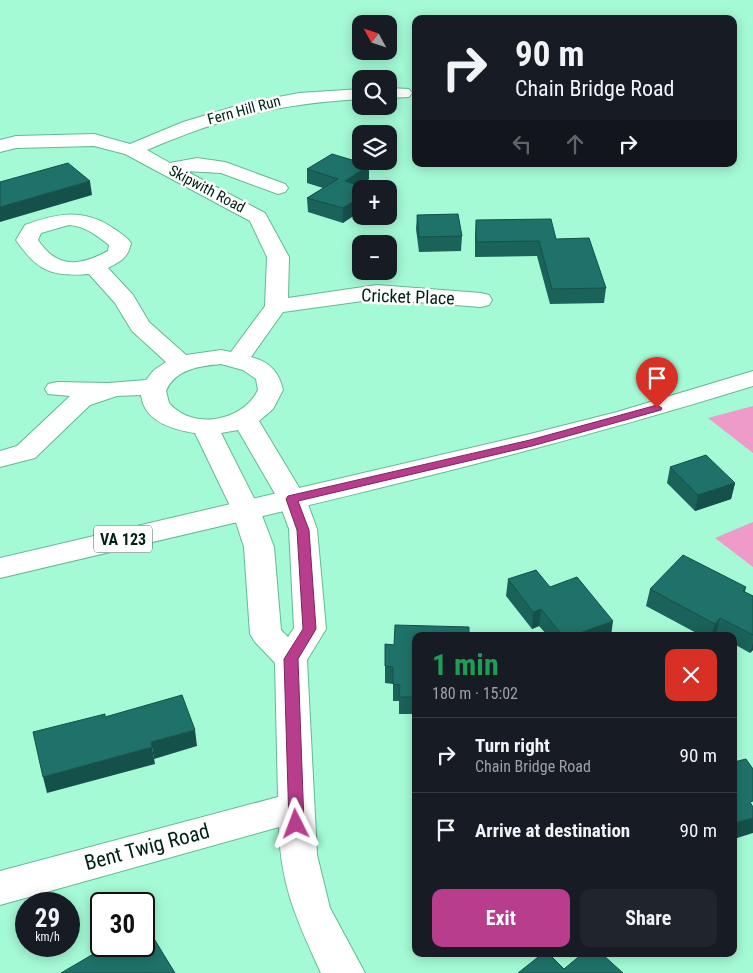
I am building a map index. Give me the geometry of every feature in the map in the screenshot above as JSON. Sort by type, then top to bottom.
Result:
[{"type":"street","name":"Fern Hill Run","points":[[132,150],[195,123],[256,104],[284,99],[352,95]]},
{"type":"street","name":"Skipwith Road","points":[[0,146],[16,142],[94,140],[132,150],[258,216],[278,257],[276,306]]},
{"type":"street","points":[[169,170],[183,164],[214,164],[235,170],[278,188]]},
{"type":"street","points":[[94,267],[125,300],[140,326],[182,364]]},
{"type":"street","name":"Cricket Place","points":[[276,306],[377,292],[481,300]]},
{"type":"street","points":[[238,359],[276,306]]},
{"type":"street","points":[[203,358],[238,359],[254,364],[266,373],[272,384],[271,395],[263,407],[245,419],[221,426],[186,424],[169,418],[158,409],[153,399],[155,387],[161,377],[182,364],[203,358]]},
{"type":"street","name":"VA 123","points":[[0,568],[583,429],[753,378]]},
{"type":"street","points":[[58,389],[155,387]]},
{"type":"street","points":[[0,459],[26,452],[81,400],[114,389]]},
{"type":"street","points":[[245,419],[292,499],[303,530],[310,629],[291,659],[298,855],[311,909],[334,958],[345,973]]},
{"type":"street","points":[[205,426],[246,510],[259,547],[266,634],[291,659]]},
{"type":"street","name":"Bent Twig Road","points":[[0,888],[295,808]]},
{"type":"shaded area","points":[[753,406],[753,453],[708,418]]},
{"type":"shaded area","points":[[753,522],[753,567],[715,538]]},
{"type":"building","points":[[332,154],[352,160],[352,170],[362,170],[345,181],[352,183],[352,202],[343,208],[307,198],[338,179],[307,169]]},
{"type":"building","points":[[68,163],[90,181],[0,207],[0,182]]},
{"type":"building","points":[[458,214],[462,236],[419,237],[417,215]]},
{"type":"building","points":[[551,219],[556,239],[589,238],[606,288],[552,289],[539,241],[476,242],[476,220]]},
{"type":"building","points":[[706,455],[735,483],[698,495],[670,467]]},
{"type":"building","points":[[683,555],[746,587],[743,591],[753,596],[753,635],[720,618],[715,624],[650,589]]},
{"type":"building","points":[[536,570],[550,587],[577,577],[613,621],[583,632],[560,632],[541,609],[533,612],[508,579]]},
{"type":"building","points":[[395,625],[469,627],[469,632],[412,632],[412,697],[399,697],[400,685],[393,684],[393,667],[385,666],[385,644],[394,645]]},
{"type":"building","points":[[182,695],[195,730],[151,742],[152,747],[43,777],[33,732],[105,714],[105,717]]},
{"type":"building","points":[[746,759],[753,769],[753,801],[750,802],[753,807],[753,818],[737,822],[737,761]]},
{"type":"building","points":[[155,940],[175,973],[61,973],[90,956],[155,957]]},
{"type":"building","points":[[538,957],[552,957],[564,969],[578,957],[605,957],[623,973],[518,973]]},
{"type":"route","points":[[296,824],[291,659],[310,629],[303,530],[292,499],[532,442],[626,418],[657,408]]}]
